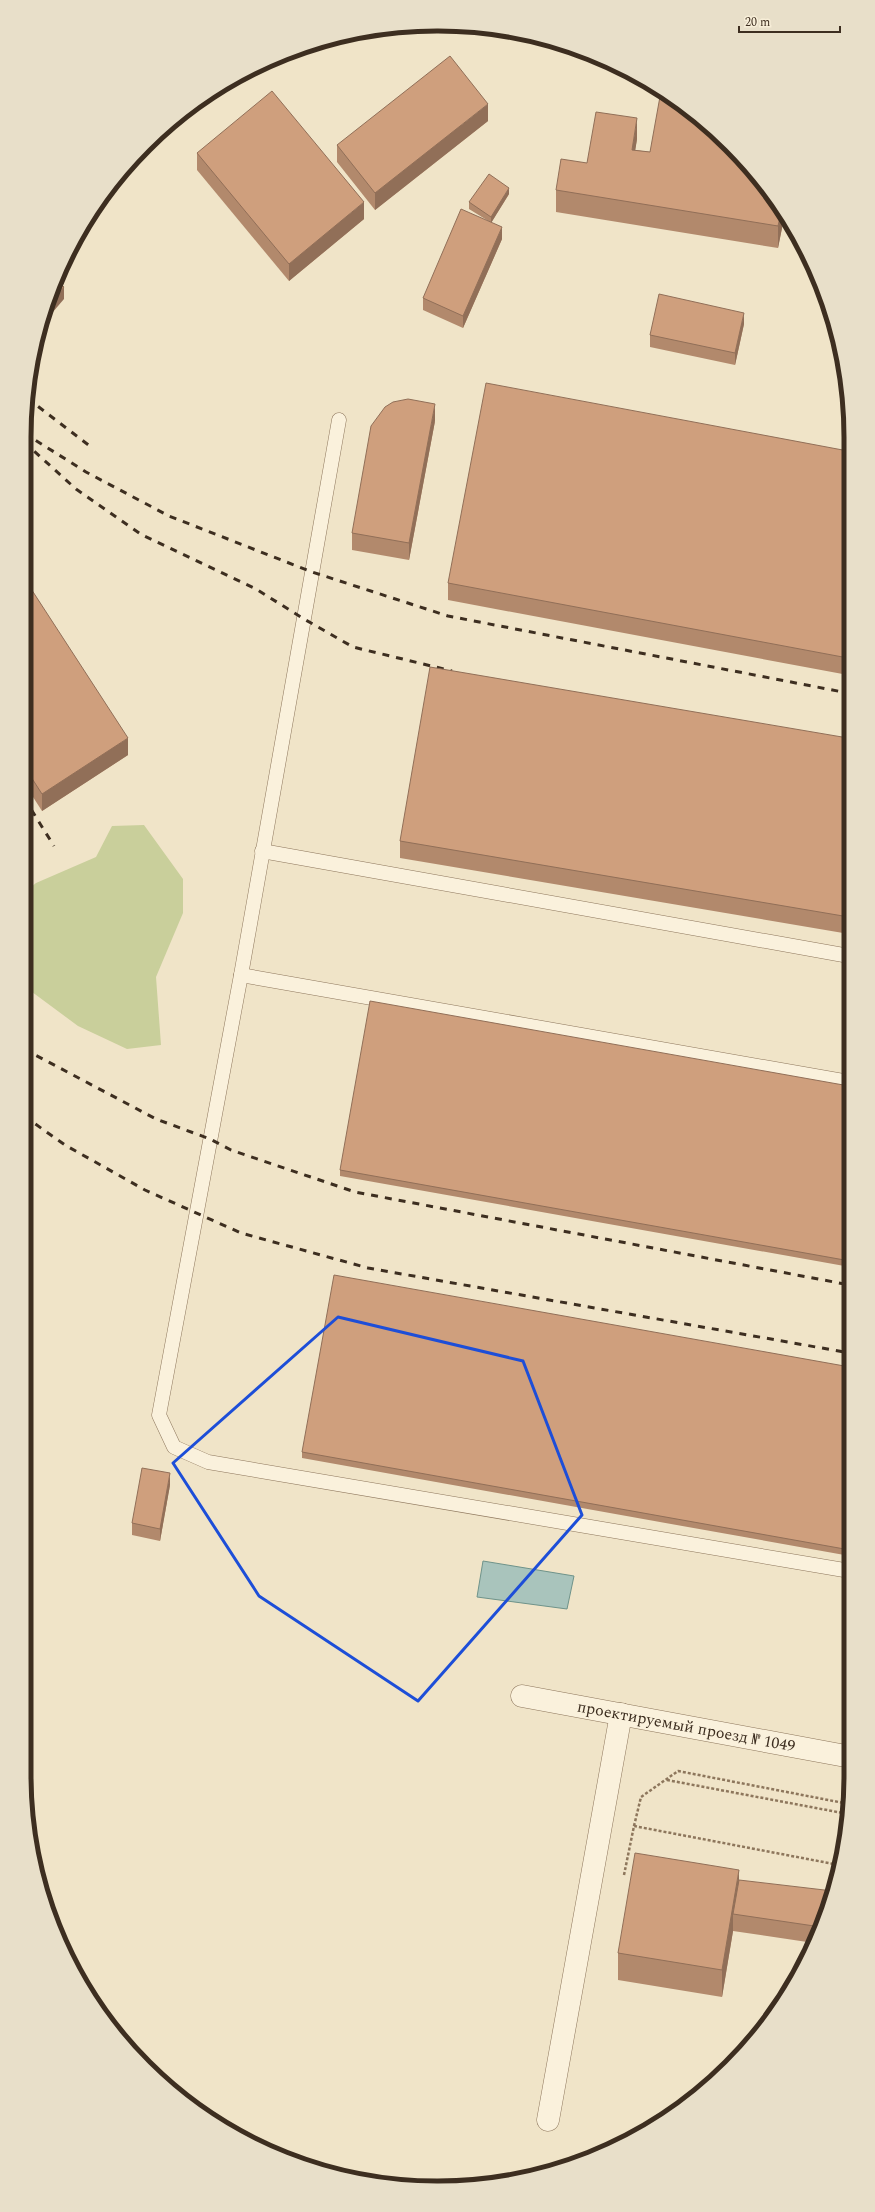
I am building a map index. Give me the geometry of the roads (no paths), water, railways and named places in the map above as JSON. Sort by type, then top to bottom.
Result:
[{"type":"street","name":"проектируемый проезд № 1049","points":[[522,1696],[844,1756]]},
{"type":"street","points":[[548,2120],[621,1714]]},
{"type":"lane","points":[[339,420],[241,975],[159,1415],[174,1447],[208,1462],[844,1570]]},
{"type":"lane","points":[[262,851],[844,955]]},
{"type":"lane","points":[[241,975],[844,1081]]},
{"type":"water","points":[[483,1561],[574,1576],[567,1609],[477,1597]]},
{"type":"railway","points":[[33,402],[91,447]]},
{"type":"railway","points":[[31,437],[86,472],[169,516],[312,572],[448,616],[844,692]]},
{"type":"railway","points":[[31,448],[76,489],[142,535],[256,589],[353,647],[452,671]]},
{"type":"railway","points":[[31,809],[54,846]]},
{"type":"railway","points":[[31,1053],[156,1119],[210,1139],[231,1150],[355,1192],[844,1284]]},
{"type":"railway","points":[[31,1121],[65,1145],[145,1190],[241,1233],[368,1268],[844,1352]]}]
